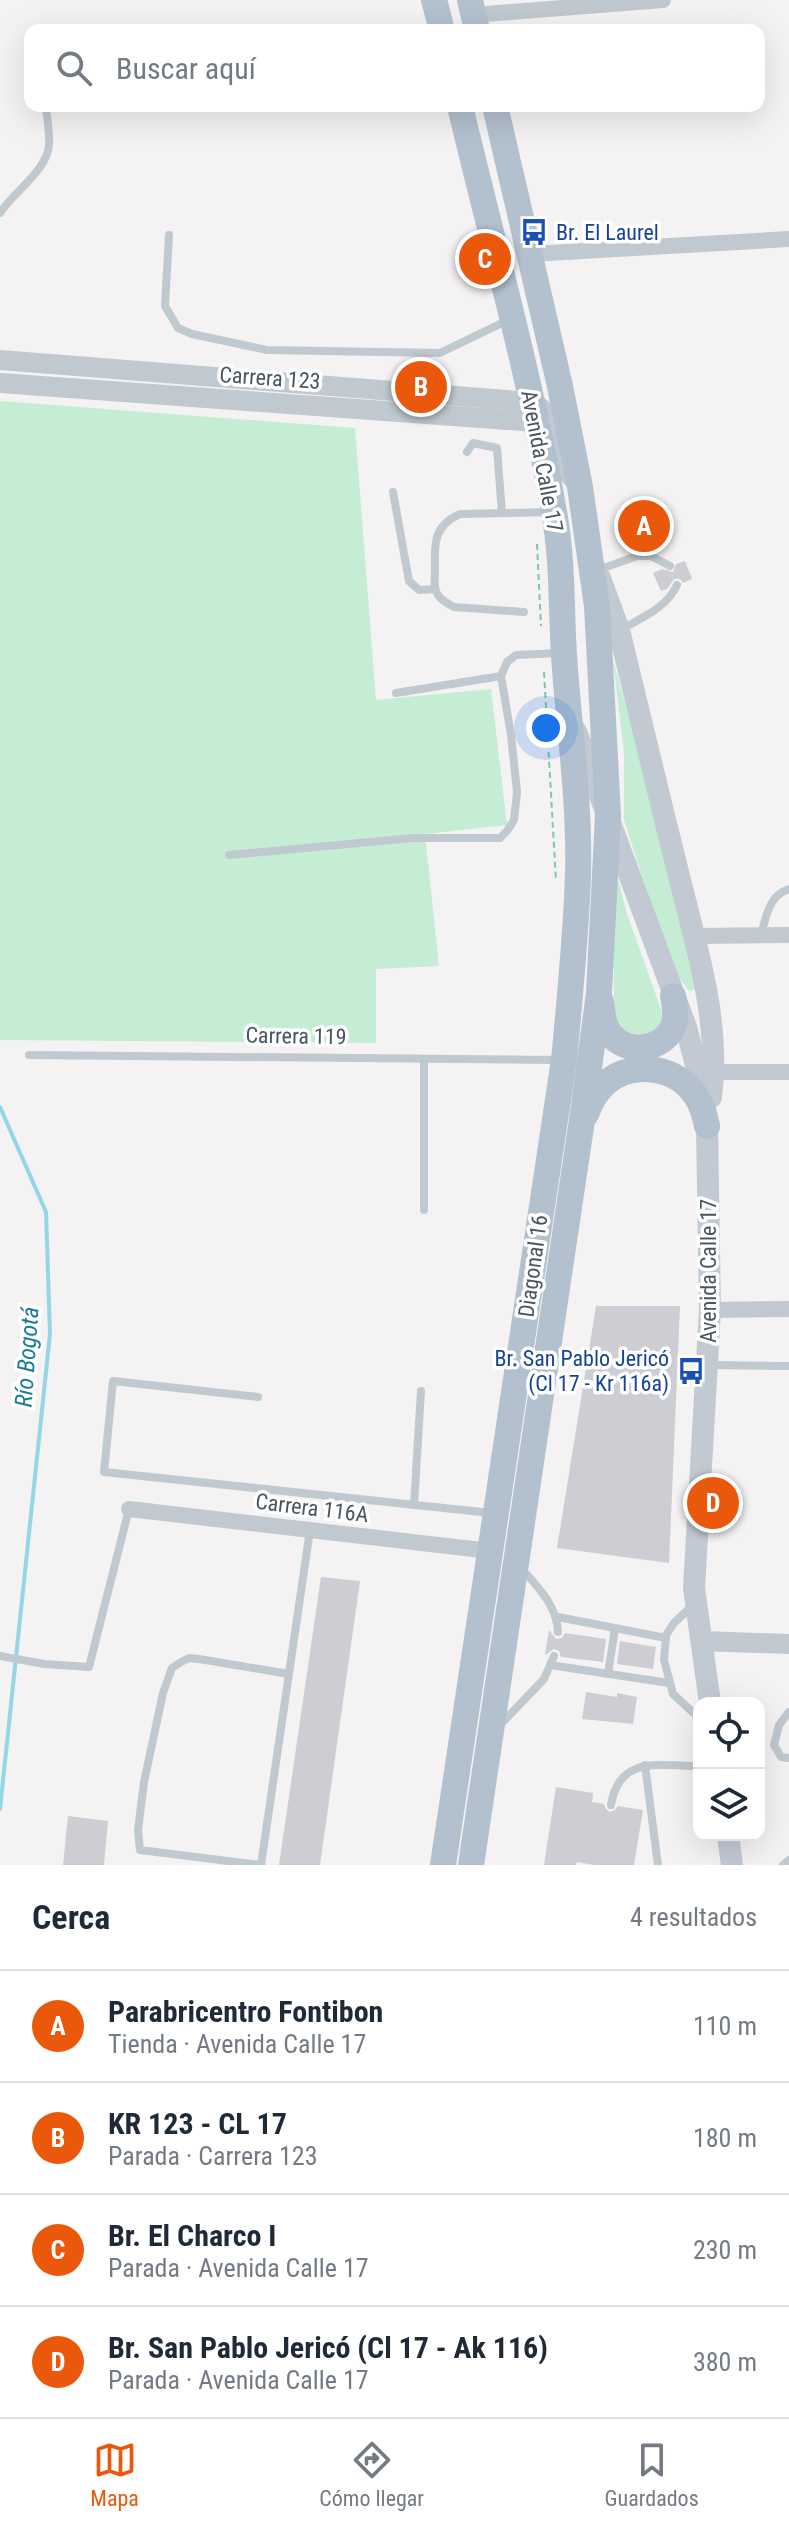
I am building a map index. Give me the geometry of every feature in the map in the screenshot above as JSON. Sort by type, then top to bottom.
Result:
[{"type":"main road","points":[[434,0],[440,24]]},
{"type":"main road","name":"Avenida Calle 17","points":[[461,112],[534,412],[554,512],[562,574],[554,654],[569,711],[697,1059],[707,1126],[710,1310],[694,1570],[695,1603],[709,1697]]},
{"type":"main road","name":"Avenida Calle 17","points":[[496,112],[560,386],[594,564],[608,815]]},
{"type":"main road","name":"Avenida Calle 17","points":[[594,564],[619,630],[706,989],[714,1072],[707,1126]]},
{"type":"main road","name":"Diagonal 16","points":[[443,1865],[564,1060],[578,873],[569,711]]},
{"type":"main road","name":"Diagonal 16","points":[[471,1865],[599,993],[608,815]]},
{"type":"main road","points":[[599,993],[606,1026],[614,1038],[627,1046],[641,1048],[655,1045],[666,1037],[674,1025],[676,1011],[673,996],[695,998],[706,989]]},
{"type":"main road","points":[[582,1120],[606,1082],[629,1071],[655,1069],[685,1084],[697,1097],[707,1126]]},
{"type":"main road","points":[[729,1841],[732,1865]]},
{"type":"street","points":[[473,15],[663,0]]},
{"type":"street","points":[[531,254],[789,239]]},
{"type":"street","name":"Carrera 123","points":[[0,360],[534,412]]},
{"type":"street","name":"Carrera 123","points":[[0,383],[534,412]]},
{"type":"street","points":[[534,412],[541,408],[552,422],[559,462],[580,487]]},
{"type":"street","points":[[694,936],[789,935]]},
{"type":"street","points":[[714,1072],[789,1072]]},
{"type":"street","points":[[710,1310],[789,1309]]},
{"type":"street","name":"Carrera 116A","points":[[129,1509],[490,1551]]},
{"type":"street","points":[[701,1641],[789,1644]]},
{"type":"lane","points":[[0,213],[8,200],[44,163],[49,147],[46,112]]},
{"type":"lane","points":[[169,235],[165,306],[178,328],[192,334],[267,350],[440,353],[511,319]]},
{"type":"lane","points":[[467,452],[473,443],[497,448],[502,513]]},
{"type":"lane","points":[[393,492],[409,581],[419,590],[435,589]]},
{"type":"lane","points":[[524,612],[454,607],[438,596],[435,589],[434,542],[451,518],[460,514],[554,512]]},
{"type":"lane","points":[[594,564],[651,556],[670,566]]},
{"type":"lane","points":[[619,630],[662,605],[677,585]]},
{"type":"lane","points":[[229,855],[413,838],[500,838],[514,820],[517,792],[501,676],[507,662],[516,655],[554,654]]},
{"type":"lane","points":[[396,693],[501,676]]},
{"type":"lane","points":[[760,935],[770,904],[782,891],[789,889]]},
{"type":"lane","name":"Carrera 119","points":[[29,1055],[564,1060]]},
{"type":"lane","points":[[424,1059],[424,1210]]},
{"type":"lane","points":[[706,1365],[789,1366]]},
{"type":"lane","points":[[258,1397],[113,1381],[104,1472],[496,1513]]},
{"type":"lane","points":[[414,1505],[421,1391]]},
{"type":"lane","points":[[0,1656],[44,1664],[89,1667],[129,1509]]},
{"type":"lane","points":[[289,1674],[189,1658],[172,1668],[163,1693],[144,1782],[138,1830],[140,1850],[260,1865],[289,1674],[310,1530]]},
{"type":"lane","points":[[516,1561],[558,1617],[558,1632]]},
{"type":"lane","points":[[693,1712],[673,1694],[664,1660],[666,1638],[674,1623],[695,1603]]},
{"type":"lane","points":[[558,1617],[666,1638]]},
{"type":"lane","points":[[608,1674],[615,1628]]},
{"type":"lane","points":[[490,1734],[531,1695],[544,1679],[552,1661],[608,1674],[669,1683]]},
{"type":"lane","points":[[789,1712],[779,1725],[774,1745],[781,1757],[789,1758]]},
{"type":"lane","points":[[645,1765],[658,1865]]},
{"type":"lane","points":[[611,1805],[614,1789],[626,1772],[645,1765],[693,1766]]},
{"type":"lane","points":[[783,1865],[789,1860]]},
{"type":"path","points":[[537,544],[554,654],[556,880]]},
{"type":"green space","points":[[0,401],[355,428],[376,700],[491,689],[507,825],[425,834],[439,966],[376,969],[376,1043],[0,1040]]},
{"type":"green space","points":[[613,660],[669,859],[695,989],[689,991],[679,977],[652,907],[624,820],[624,754]]},
{"type":"green space","points":[[613,857],[626,911],[661,1009],[663,1023],[654,1039],[626,1036],[617,1021],[614,1006]]},
{"type":"building","points":[[662,514],[665,533],[627,539],[624,520]]},
{"type":"building","points":[[685,561],[692,579],[683,583],[680,579],[674,579],[667,589],[661,591],[653,573],[662,569],[673,572],[676,564]]},
{"type":"building","points":[[596,1306],[680,1306],[669,1563],[557,1548]]},
{"type":"building","points":[[321,1577],[360,1581],[320,1865],[279,1865]]},
{"type":"building","points":[[549,1630],[556,1639],[562,1638],[565,1633],[606,1639],[603,1662],[561,1657],[559,1651],[554,1649],[545,1655]]},
{"type":"building","points":[[620,1641],[656,1647],[653,1669],[617,1664]]},
{"type":"building","points":[[586,1692],[637,1697],[633,1724],[582,1719]]},
{"type":"building","points":[[556,1787],[593,1793],[592,1802],[604,1804],[610,1812],[618,1806],[643,1810],[634,1865],[577,1862],[576,1865],[544,1865]]},
{"type":"building","points":[[68,1816],[108,1821],[104,1865],[63,1865]]},
{"type":"waterway","name":"Río Bogotá","points":[[0,1107],[46,1212],[50,1334],[0,1809]]},
{"type":"place","name":"Br. El Laurel","points":[[534,232]]},
{"type":"place","name":"Br. El Charco I","points":[[485,259]]},
{"type":"place","name":"KR 123 - CL 17","points":[[421,387]]},
{"type":"place","name":"Parabricentro Fontibon","points":[[644,526]]},
{"type":"place","name":"Br. San Pablo Jericó (Cl 17 - Kr 116a)","points":[[691,1371]]},
{"type":"place","name":"Br. San Pablo Jericó (Cl 17 - Ak 116)","points":[[713,1503]]}]
